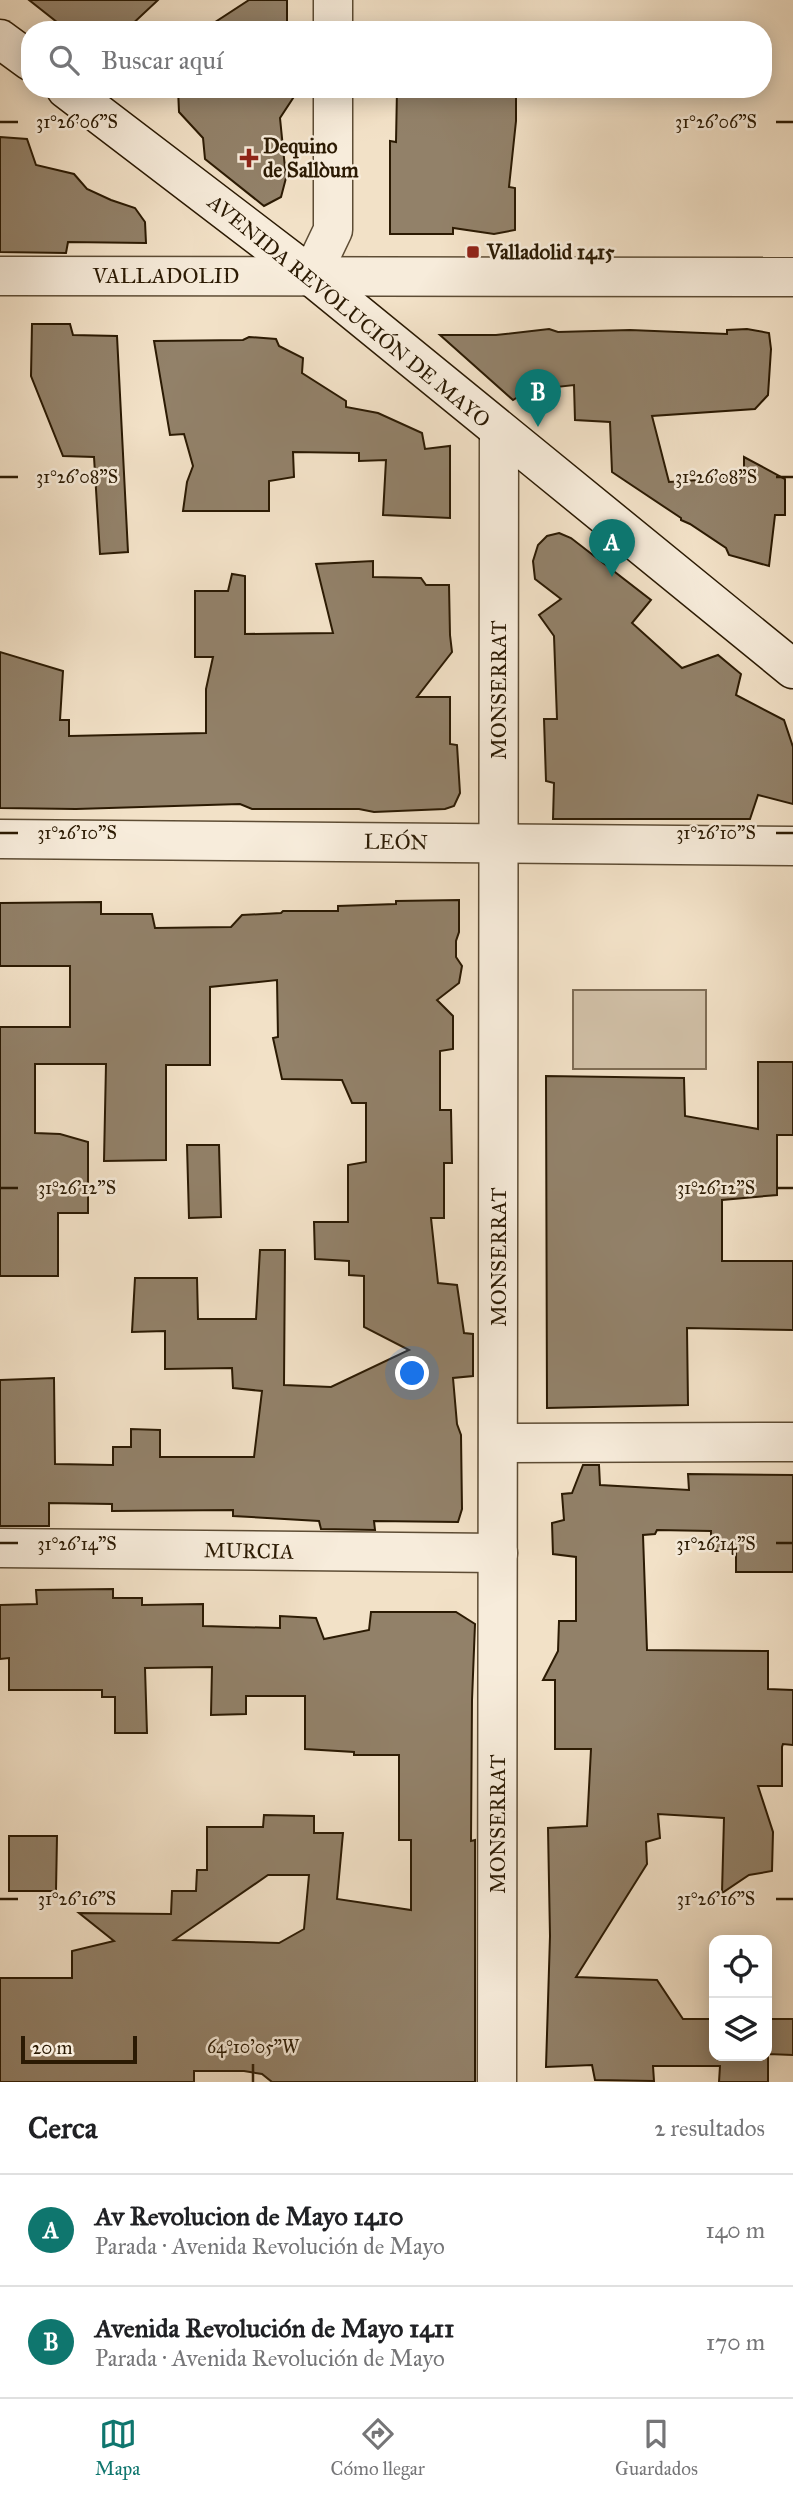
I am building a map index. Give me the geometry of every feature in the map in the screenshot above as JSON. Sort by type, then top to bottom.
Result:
[{"type":"street","points":[[333,0],[333,21]]},
{"type":"street","points":[[0,38],[21,54]]},
{"type":"street","name":"AVENIDA REVOLUCIÓN DE MAYO","points":[[78,98],[311,276],[499,432],[793,669]]},
{"type":"street","points":[[311,276],[333,230],[333,98]]},
{"type":"street","name":"VALLADOLID","points":[[0,276],[793,277]]},
{"type":"street","name":"MONSERRAT","points":[[497,2082],[499,432]]},
{"type":"street","name":"LEÓN","points":[[0,839],[793,846]]},
{"type":"street","points":[[499,1443],[793,1442]]},
{"type":"street","name":"MURCIA","points":[[0,1548],[498,1553]]},
{"type":"shaded area","points":[[573,990],[706,990],[706,1069],[573,1069]]},
{"type":"building","points":[[29,0],[158,0],[136,21],[56,21]]},
{"type":"building","points":[[249,0],[287,0],[287,21],[217,21]]},
{"type":"building","points":[[178,98],[293,98],[280,118],[286,178],[281,197],[264,206],[205,159],[203,138],[179,112]]},
{"type":"building","points":[[397,98],[516,98],[509,187],[515,188],[515,230],[494,234],[453,228],[453,234],[390,234],[390,141],[396,142]]},
{"type":"building","points":[[0,137],[27,139],[36,165],[74,174],[87,189],[135,208],[145,222],[146,243],[68,242],[66,253],[0,252]]},
{"type":"building","points":[[32,324],[70,324],[73,335],[117,336],[128,552],[100,554],[94,457],[63,456],[31,376]]},
{"type":"building","points":[[549,329],[558,332],[630,330],[727,334],[727,330],[747,329],[769,333],[771,349],[768,395],[755,409],[652,416],[669,482],[744,477],[744,457],[785,479],[785,515],[775,515],[769,566],[729,555],[726,548],[612,472],[610,422],[575,420],[574,385],[529,390],[513,400],[440,335],[496,335]]},
{"type":"building","points":[[249,337],[276,339],[279,346],[303,358],[302,373],[346,401],[346,407],[378,413],[422,433],[425,449],[450,446],[450,518],[383,515],[386,460],[359,461],[359,453],[293,452],[294,477],[269,481],[269,511],[183,511],[187,482],[193,466],[184,434],[170,435],[154,341],[243,340]]},
{"type":"building","points":[[559,533],[571,538],[651,600],[632,623],[682,668],[718,655],[741,674],[736,695],[784,720],[793,747],[793,804],[758,795],[750,819],[553,819],[554,783],[546,781],[544,719],[557,719],[554,636],[539,615],[561,599],[535,579],[533,561],[538,545],[547,536]]},
{"type":"building","points":[[373,561],[373,577],[421,578],[426,585],[449,585],[452,652],[417,697],[450,697],[450,744],[457,745],[460,793],[454,806],[445,809],[374,812],[359,809],[252,809],[240,804],[76,809],[0,808],[0,652],[63,671],[60,720],[69,720],[69,736],[206,733],[206,689],[213,657],[195,657],[195,591],[228,591],[232,574],[245,576],[245,634],[333,633],[316,564]]},
{"type":"building","points":[[459,900],[456,957],[462,966],[459,983],[437,1000],[453,1016],[453,1049],[440,1051],[440,1110],[451,1110],[452,1163],[444,1163],[444,1218],[431,1218],[438,1283],[457,1285],[464,1333],[473,1334],[473,1376],[453,1378],[457,1424],[461,1435],[462,1509],[458,1522],[374,1521],[375,1530],[321,1529],[319,1521],[233,1516],[233,1510],[112,1511],[112,1504],[49,1503],[49,1526],[0,1526],[0,1380],[54,1378],[55,1464],[113,1465],[113,1447],[131,1447],[131,1429],[160,1430],[160,1457],[254,1457],[262,1391],[233,1388],[232,1368],[165,1369],[165,1331],[132,1332],[135,1278],[197,1278],[198,1319],[256,1319],[260,1250],[285,1250],[284,1385],[331,1387],[409,1350],[364,1327],[364,1276],[349,1275],[349,1261],[315,1259],[314,1222],[348,1222],[348,1165],[366,1162],[366,1103],[352,1103],[342,1080],[282,1079],[273,1038],[278,1037],[277,980],[210,987],[210,1065],[166,1065],[166,1160],[104,1161],[106,1064],[35,1064],[35,1133],[60,1134],[88,1142],[88,1213],[58,1213],[58,1276],[0,1276],[0,1027],[70,1027],[70,966],[0,966],[0,903],[101,902],[101,914],[152,914],[155,928],[231,927],[242,915],[283,911],[338,911],[338,906],[396,904],[396,901]]},
{"type":"building","points":[[758,1062],[793,1062],[793,1135],[777,1135],[777,1195],[722,1200],[722,1261],[793,1261],[793,1330],[687,1328],[688,1405],[547,1408],[546,1076],[684,1078],[685,1116],[758,1129]]},
{"type":"building","points":[[187,1145],[219,1145],[221,1217],[189,1218]]},
{"type":"building","points":[[583,1465],[599,1465],[600,1485],[689,1490],[688,1474],[793,1475],[793,1572],[736,1572],[736,1551],[711,1551],[711,1531],[657,1530],[655,1534],[643,1535],[647,1650],[768,1651],[768,1689],[793,1690],[793,1745],[783,1744],[782,1747],[782,1786],[758,1786],[773,1832],[772,1871],[749,1875],[722,1893],[724,1818],[658,1814],[660,1838],[646,1842],[647,1864],[576,1977],[657,1980],[683,2019],[709,2019],[709,2061],[768,2061],[768,2082],[719,2082],[720,2066],[653,2066],[654,2081],[595,2080],[592,2065],[546,2067],[550,1936],[548,1828],[587,1826],[591,1749],[555,1749],[555,1680],[543,1680],[558,1651],[559,1621],[576,1621],[576,1557],[553,1554],[552,1523],[564,1520],[562,1494],[572,1493]]},
{"type":"building","points":[[113,1589],[113,1598],[142,1598],[142,1605],[203,1604],[203,1626],[280,1628],[280,1616],[316,1618],[324,1639],[369,1630],[371,1612],[456,1612],[475,1624],[471,1841],[475,1840],[475,2082],[272,2082],[262,2074],[244,2071],[194,2071],[194,2082],[0,2082],[0,1978],[72,1978],[72,1951],[114,1941],[79,1913],[171,1914],[172,1891],[196,1891],[197,1870],[207,1870],[207,1827],[263,1827],[264,1815],[314,1816],[314,1833],[343,1833],[337,1899],[411,1910],[411,1840],[399,1840],[399,1755],[354,1755],[354,1752],[305,1749],[305,1696],[246,1696],[246,1714],[211,1715],[212,1667],[145,1668],[147,1733],[115,1733],[115,1697],[102,1697],[102,1690],[9,1690],[9,1658],[0,1659],[0,1605],[37,1604],[36,1590]],"holes":[[[268,1875],[309,1875],[304,1929],[279,1943],[174,1940]]]},
{"type":"building","points":[[9,1836],[57,1836],[56,1891],[9,1891]]},
{"type":"building","points":[[772,2019],[793,2019],[793,2055],[772,2054]]},
{"type":"place","name":"Dequino de Sallòum","points":[[249,158]]},
{"type":"place","name":"Valladolid 1415","points":[[473,252]]},
{"type":"place","name":"Avenida Revolución de Mayo 1411","points":[[538,427]]},
{"type":"place","name":"Av Revolucion de Mayo 1410","points":[[612,577]]}]
